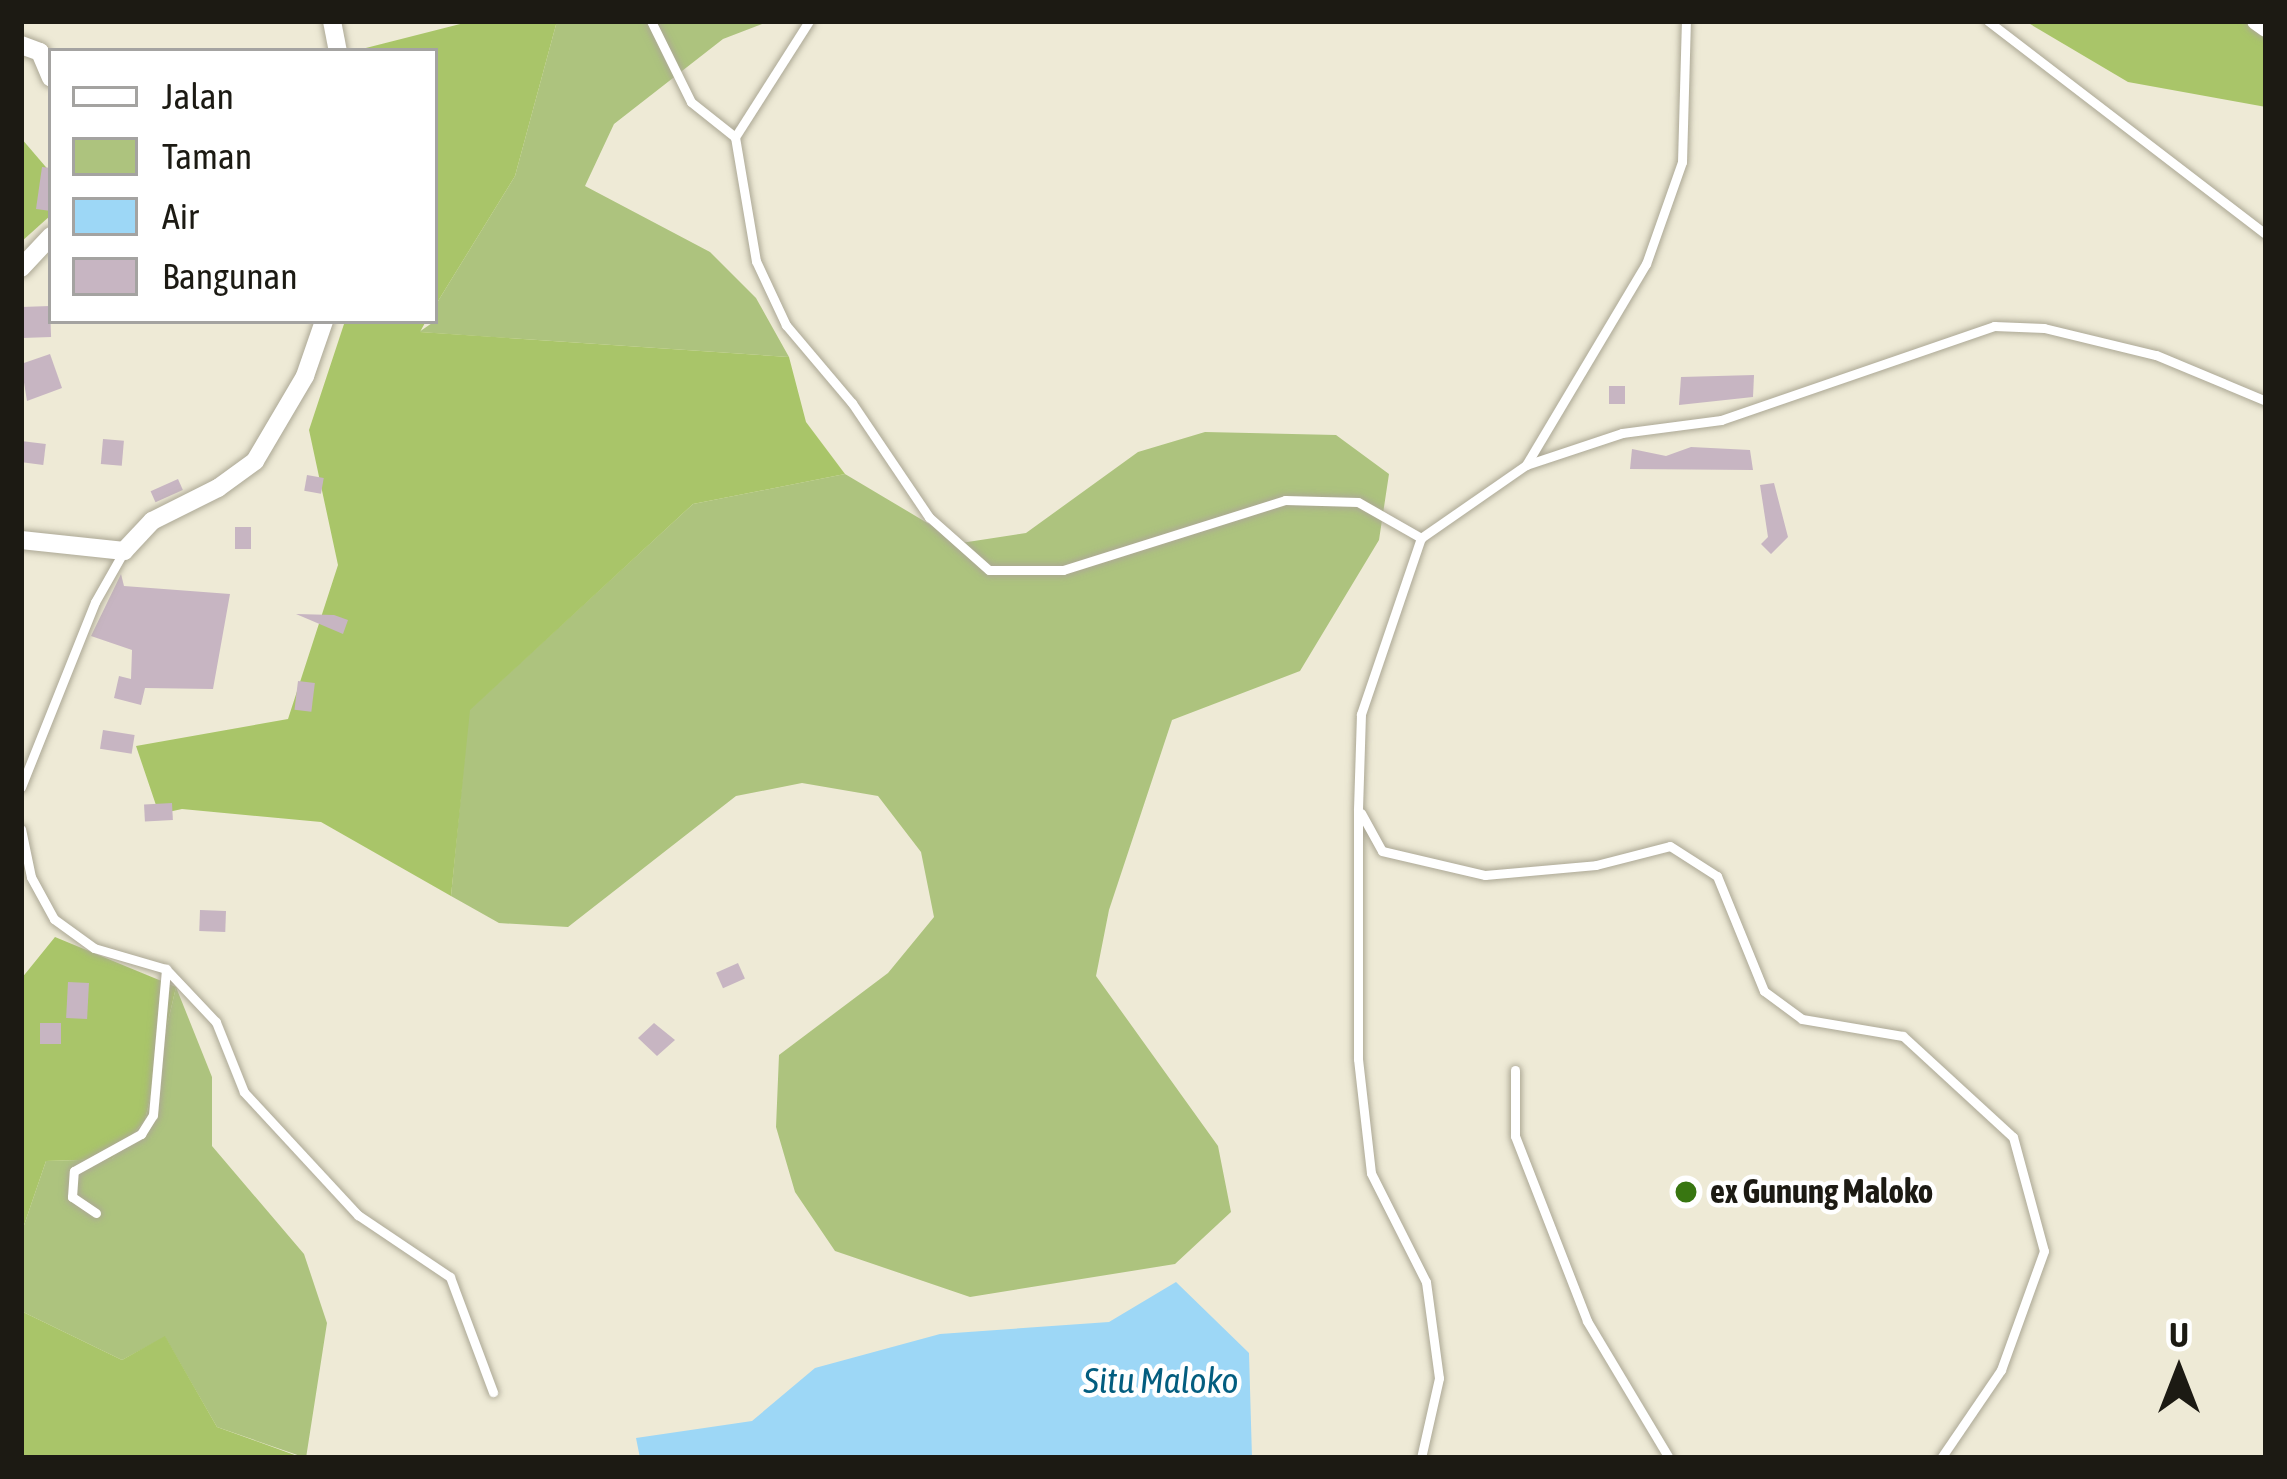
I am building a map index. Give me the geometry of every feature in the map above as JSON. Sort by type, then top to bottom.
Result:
[{"type":"street","points":[[2256,21],[2266,28]]},
{"type":"street","points":[[21,45],[40,52],[48,71]]},
{"type":"street","points":[[21,268],[48,239]]},
{"type":"street","points":[[21,539],[124,551],[152,521],[255,461],[305,376],[323,324]]},
{"type":"lane","points":[[652,21],[691,102],[735,137]]},
{"type":"lane","points":[[808,21],[735,137],[756,261],[785,325],[852,403],[929,517],[989,570],[1063,570],[1285,500],[1358,502],[1421,538]]},
{"type":"lane","points":[[1526,465],[1646,264],[1682,162],[1686,21]]},
{"type":"lane","points":[[1988,21],[2266,234]]},
{"type":"lane","points":[[1421,1458],[1438,1378],[1426,1282],[1371,1173],[1358,1059],[1358,808],[1361,714],[1421,538],[1526,465],[1622,433],[1721,420],[1994,326],[2044,328],[2156,355],[2266,400]]},
{"type":"lane","points":[[21,787],[95,602],[124,551]]},
{"type":"lane","points":[[1358,808],[1382,851],[1485,875],[1596,865],[1670,846],[1717,876],[1763,992],[1802,1019],[1904,1036],[2014,1137],[2044,1251],[2001,1370],[1941,1458]]},
{"type":"lane","points":[[21,830],[32,878],[53,919],[94,948],[166,969],[215,1022],[244,1092],[358,1214],[449,1276],[493,1392]]},
{"type":"lane","points":[[96,1213],[72,1197],[74,1171],[141,1134],[153,1115],[166,969]]},
{"type":"lane","points":[[1515,1070],[1515,1136],[1587,1321],[1669,1458]]},
{"type":"green space","points":[[472,21],[557,21],[515,176],[438,301],[438,48],[366,48]]},
{"type":"green space","points":[[557,21],[770,21],[723,39],[614,124],[585,186],[710,252],[756,298],[789,357],[419,332],[438,324],[438,301],[515,176]]},
{"type":"green space","points":[[2025,21],[2266,21],[2266,107],[2128,82]]},
{"type":"green space","points":[[21,138],[48,170],[48,218],[21,242]]},
{"type":"green space","points":[[344,324],[424,324],[420,332],[789,357],[806,422],[845,474],[693,504],[470,710],[451,896],[321,822],[182,809],[159,814],[136,746],[288,719],[338,565],[309,430]]},
{"type":"green space","points":[[1205,432],[1336,435],[1389,474],[1379,540],[1300,671],[1172,720],[1109,910],[1096,976],[1218,1146],[1231,1212],[1175,1264],[970,1297],[835,1251],[795,1192],[776,1127],[779,1055],[888,973],[934,917],[921,852],[878,796],[802,783],[736,796],[568,927],[499,923],[451,896],[469,710],[693,504],[845,474],[961,543],[1026,533],[1138,452]]},
{"type":"green space","points":[[55,937],[176,987],[145,1120],[112,1159],[46,1161],[21,1234],[21,979]]},
{"type":"green space","points":[[176,987],[212,1077],[212,1146],[304,1254],[327,1323],[306,1458],[217,1427],[165,1337],[122,1360],[21,1311],[21,1234],[46,1161],[112,1159],[145,1120]]},
{"type":"green space","points":[[21,1311],[122,1360],[165,1336],[217,1427],[303,1458],[21,1458]]},
{"type":"water","name":"Situ Maloko","points":[[1176,1282],[1249,1353],[1252,1458],[640,1458],[636,1438],[752,1421],[815,1368],[940,1334],[1109,1322]]},
{"type":"building","points":[[42,167],[48,168],[48,211],[36,209]]},
{"type":"building","points":[[48,306],[51,337],[22,338],[21,307]]},
{"type":"building","points":[[50,354],[62,388],[27,401],[21,364]]},
{"type":"building","points":[[1754,375],[1753,397],[1679,405],[1681,377]]},
{"type":"building","points":[[1609,386],[1625,386],[1625,404],[1609,404]]},
{"type":"building","points":[[103,439],[124,441],[122,466],[101,464]]},
{"type":"building","points":[[21,441],[46,444],[43,465],[21,462]]},
{"type":"building","points":[[1691,447],[1750,450],[1753,470],[1630,469],[1632,449],[1666,456]]},
{"type":"building","points":[[307,475],[324,478],[321,494],[304,491]]},
{"type":"building","points":[[178,479],[183,490],[155,502],[151,491]]},
{"type":"building","points":[[1774,483],[1788,537],[1771,554],[1761,544],[1768,537],[1760,485]]},
{"type":"building","points":[[235,527],[251,527],[251,549],[235,549]]},
{"type":"building","points":[[121,574],[124,586],[230,594],[213,689],[145,688],[141,705],[114,698],[119,676],[131,679],[132,650],[91,636]]},
{"type":"building","points":[[296,614],[334,615],[348,620],[343,634]]},
{"type":"building","points":[[298,681],[315,683],[311,712],[294,710]]},
{"type":"building","points":[[103,730],[135,735],[132,754],[100,749]]},
{"type":"building","points":[[172,803],[173,820],[145,821],[144,804]]},
{"type":"building","points":[[200,910],[226,911],[225,932],[199,931]]},
{"type":"building","points":[[738,963],[745,979],[723,988],[716,973]]},
{"type":"building","points":[[68,982],[89,983],[87,1019],[66,1018]]},
{"type":"building","points":[[40,1023],[61,1023],[61,1044],[40,1044]]},
{"type":"building","points":[[654,1023],[675,1040],[657,1056],[638,1038]]},
{"type":"place","name":"ex Gunung Maloko","points":[[1686,1192]]}]
